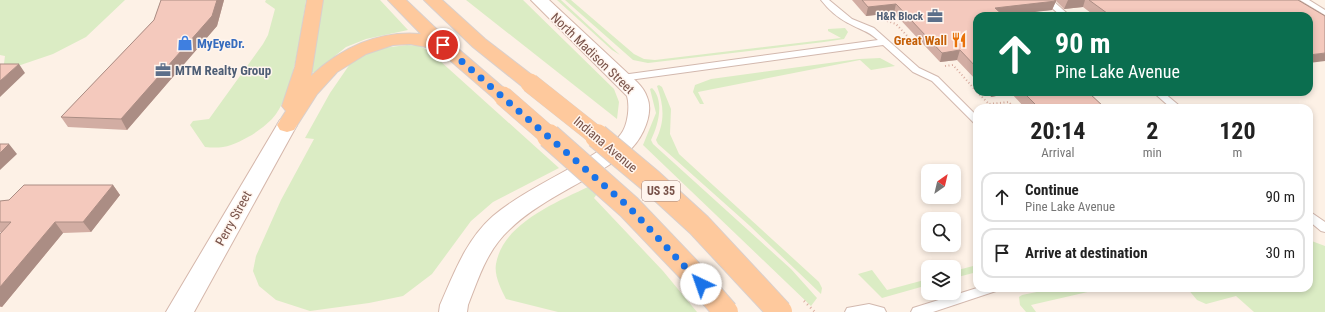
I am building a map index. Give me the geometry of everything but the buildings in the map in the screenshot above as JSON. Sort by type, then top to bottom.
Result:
[{"type":"main road","points":[[286,125],[304,67],[315,0]]},
{"type":"main road","name":"US 35","points":[[396,0],[443,45],[629,207],[693,274],[726,312]]},
{"type":"main road","name":"Indiana Avenue","points":[[432,0],[479,43],[605,142],[668,197],[720,247],[780,312]]},
{"type":"main road","points":[[286,125],[317,81],[348,54],[369,45],[392,40],[413,38],[432,41],[443,45]]},
{"type":"street","name":"North Madison Street","points":[[453,312],[454,305],[476,252],[501,223],[528,204],[582,172],[623,145],[631,136],[636,125],[639,102],[637,95],[622,78],[540,0]]},
{"type":"street","name":"Perry Street","points":[[180,312],[200,281],[219,243],[286,125]]},
{"type":"lane","points":[[825,0],[849,22],[871,30],[916,70],[935,79],[973,117]]},
{"type":"lane","points":[[1047,0],[1061,12]]},
{"type":"lane","points":[[1304,0],[1325,13]]},
{"type":"lane","points":[[622,78],[885,42]]},
{"type":"lane","points":[[1163,96],[1172,104]]},
{"type":"lane","points":[[1313,218],[1325,228]]},
{"type":"lane","points":[[917,312],[980,292]]},
{"type":"lane","points":[[851,312],[869,309],[880,312]]},
{"type":"path","points":[[981,96],[989,104],[1009,102],[1011,104]]},
{"type":"green space","points":[[0,0],[125,0],[86,37],[53,54],[3,71],[5,56],[0,55]]},
{"type":"green space","points":[[266,0],[306,0],[299,45],[291,80],[285,96],[272,119],[254,133],[237,143],[227,146],[217,148],[205,147],[190,125],[193,121],[209,119],[263,44],[268,35],[275,9],[265,2]]},
{"type":"green space","points":[[323,0],[380,0],[408,30],[366,39],[346,47],[315,72],[311,73]]},
{"type":"green space","points":[[466,0],[523,0],[614,89],[619,102],[617,119]]},
{"type":"green space","points":[[557,0],[561,0],[620,55],[612,50]]},
{"type":"green space","points":[[565,0],[571,0],[634,54],[644,59],[655,60],[841,38],[828,31],[828,29],[845,28],[848,32],[844,39],[648,63],[633,60]]},
{"type":"green space","points":[[407,45],[420,46],[429,51],[559,168],[493,202],[471,221],[432,274],[403,296],[369,303],[310,311],[276,300],[259,286],[253,271],[256,256],[281,200],[314,139],[305,138],[330,93],[352,61],[375,49]]},
{"type":"green space","points":[[880,58],[895,66],[871,70],[860,60],[698,92],[704,104],[700,104],[693,92],[695,85],[711,79],[859,59]]},
{"type":"green space","points":[[659,85],[662,87],[671,109],[670,134],[679,154],[819,282],[822,288],[821,294],[750,226],[658,144],[656,140],[662,120],[661,100],[657,86]]},
{"type":"green space","points":[[652,88],[656,93],[659,106],[658,121],[651,140],[653,144],[791,269],[817,298],[811,306],[643,145],[656,113],[650,89]]},
{"type":"green space","points":[[594,184],[600,190],[594,198],[663,271],[697,312],[558,312],[506,299],[498,282],[496,264],[501,249],[509,236],[535,215]]},
{"type":"green space","points":[[1313,242],[1325,246],[1325,312],[1254,312],[1236,296],[1206,304],[1197,300],[1190,292],[1313,292]]},
{"type":"green space","points":[[973,266],[973,273],[961,276],[961,269]]},
{"type":"green space","points":[[872,270],[887,290],[921,281],[921,287],[882,298],[858,274]]},
{"type":"green space","points":[[1037,292],[1088,292],[1031,305],[1036,312],[1026,312],[1020,305],[1019,297]]},
{"type":"place","name":"H&R Block","points":[[935,16]]},
{"type":"place","name":"Great Wall","points":[[959,40]]},
{"type":"place","name":"MyEyeDr.","points":[[185,43]]},
{"type":"place","name":"MTM Realty Group","points":[[163,70]]},
{"type":"route","points":[[443,45],[629,207],[701,284]]}]
